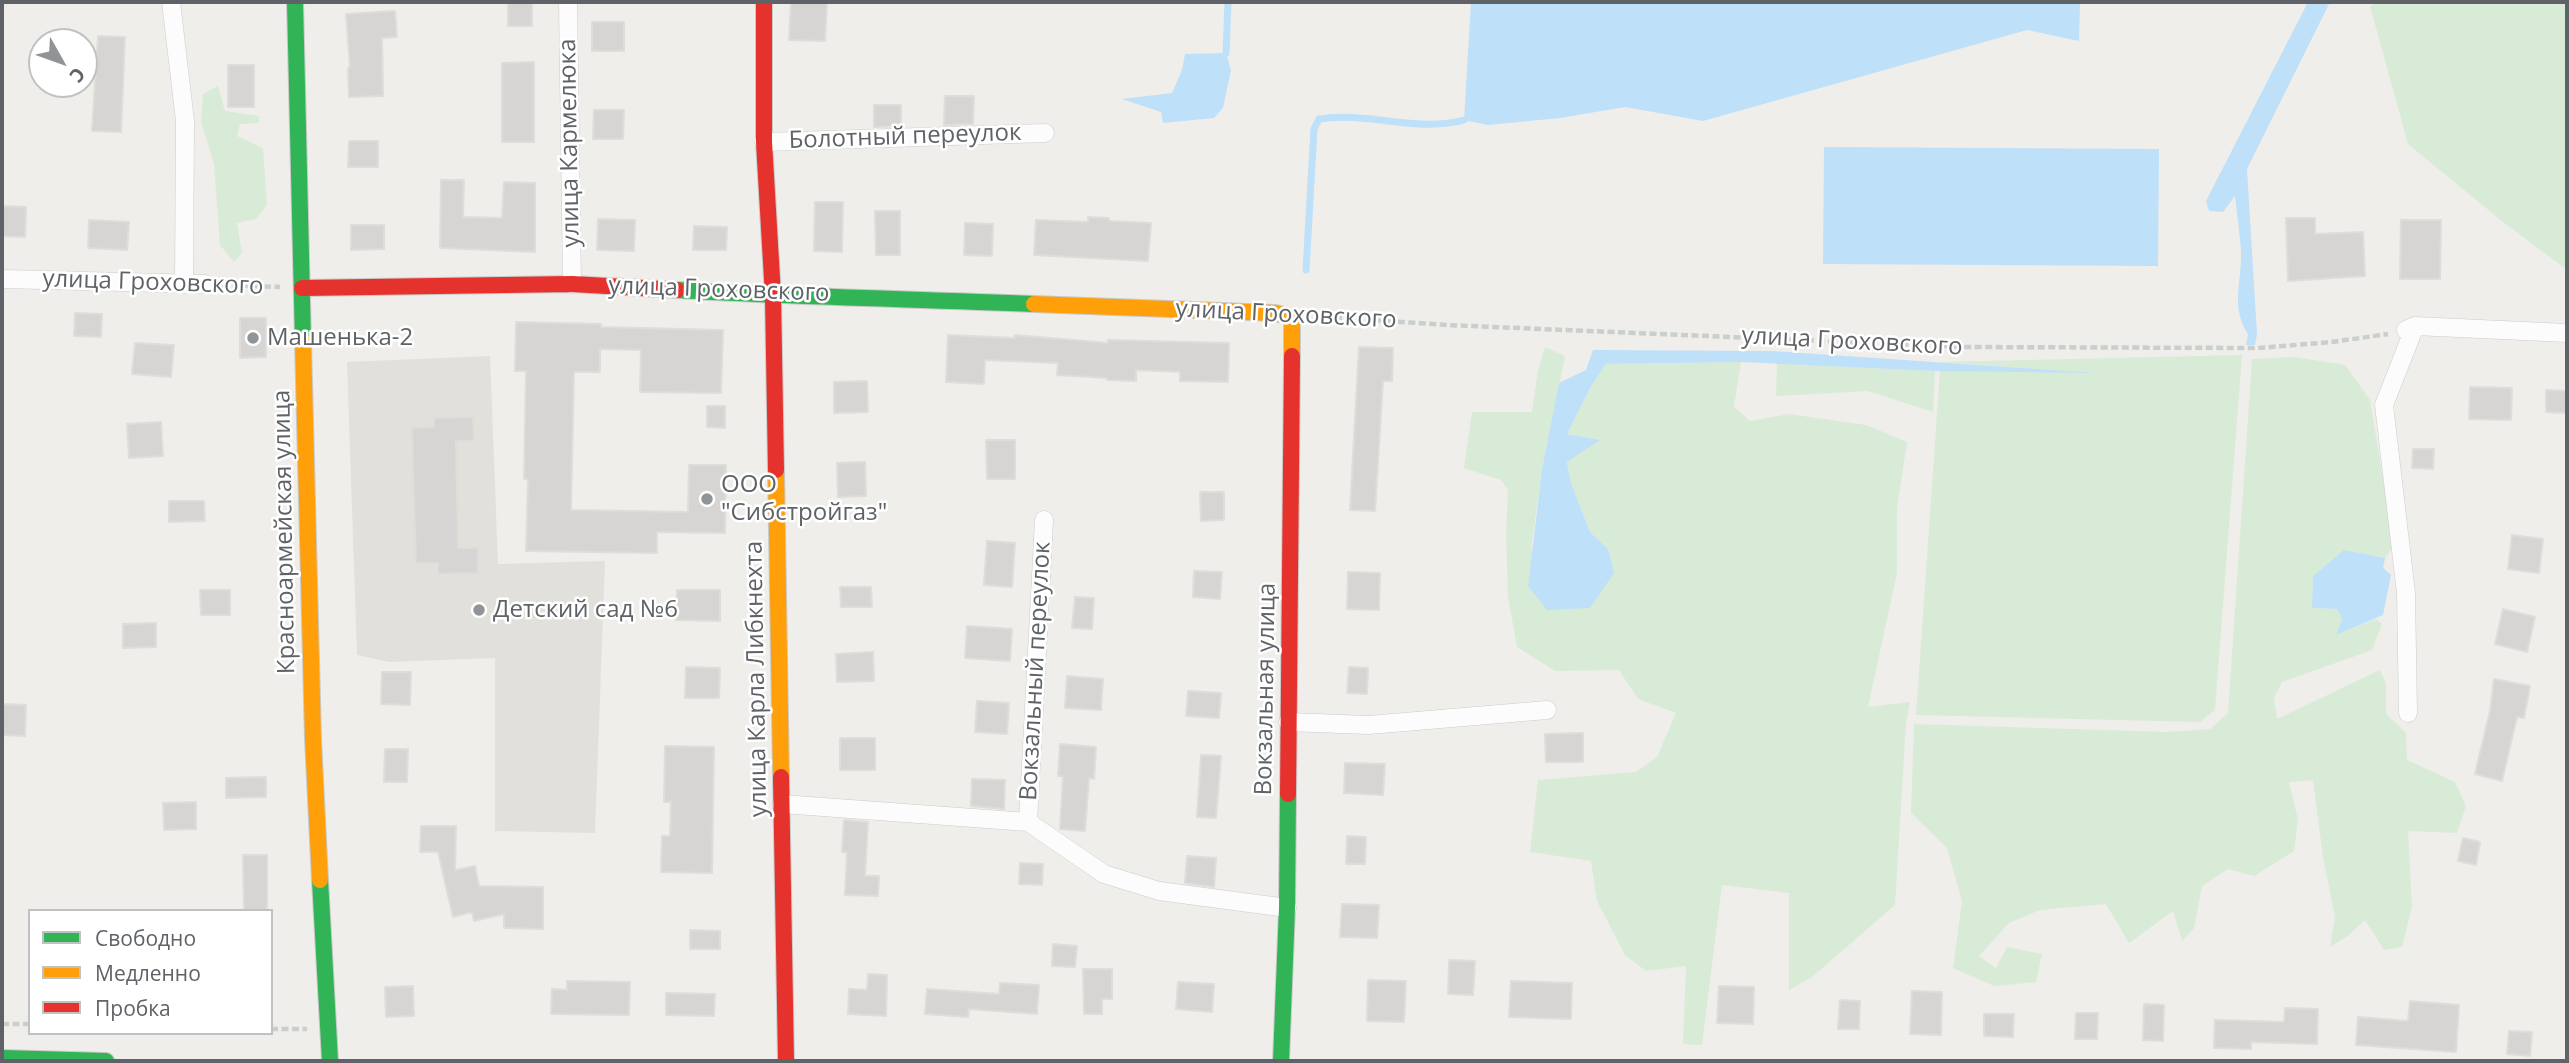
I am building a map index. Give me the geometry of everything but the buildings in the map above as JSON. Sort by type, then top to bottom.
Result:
[{"type":"street","points":[[171,2],[185,121],[184,284]]},
{"type":"street","name":"Красноармейская улица","points":[[295,2],[313,739],[331,1061]]},
{"type":"street","name":"улица Кармелюка","points":[[568,2],[572,284]]},
{"type":"street","name":"улица Карла Либкнехта","points":[[764,2],[764,142],[773,296],[786,1061]]},
{"type":"street","name":"Болотный переулок","points":[[764,142],[1045,133]]},
{"type":"street","name":"улица Гроховского","points":[[2,279],[205,284]]},
{"type":"street","name":"улица Гроховского","points":[[302,288],[572,284],[773,296],[811,295],[1275,313],[1292,317]]},
{"type":"street","name":"Вокзальная улица","points":[[1281,1061],[1287,908],[1292,317]]},
{"type":"street","points":[[2408,713],[2406,593],[2384,405],[2409,329],[2567,333]]},
{"type":"street","name":"Вокзальный переулок","points":[[1028,822],[1044,520]]},
{"type":"street","points":[[1289,722],[1369,725],[1547,710]]},
{"type":"street","name":"Вокзальный переулок","points":[[782,804],[1028,822],[1104,874],[1159,891],[1287,908]]},
{"type":"street","points":[[2,1058],[106,1061]]},
{"type":"path","name":"улица Гроховского","points":[[205,284],[302,288]]},
{"type":"path","name":"улица Гроховского","points":[[1292,317],[1966,347],[2258,348],[2332,342],[2409,329]]},
{"type":"path","points":[[2,1024],[28,1024]]},
{"type":"path","points":[[273,1029],[329,1030]]},
{"type":"shaded area","name":"Детский сад №6","points":[[490,356],[498,564],[605,561],[595,833],[495,831],[495,658],[389,662],[357,655],[347,362]]},
{"type":"green space","points":[[2378,2],[2567,2],[2567,270],[2503,222],[2408,144],[2370,6]]},
{"type":"green space","points":[[218,86],[225,111],[259,116],[259,123],[240,124],[237,136],[263,148],[267,205],[256,219],[237,223],[242,253],[234,262],[220,245],[214,164],[201,122],[203,94]]},
{"type":"green space","points":[[1545,347],[1565,356],[1542,469],[1531,550],[1608,549],[1590,532],[1571,483],[1567,461],[1599,440],[1567,434],[1590,388],[1606,364],[1741,362],[1734,407],[1750,421],[1789,414],[1866,425],[1907,442],[1897,508],[1897,573],[1868,707],[1910,702],[1906,723],[1895,905],[1812,977],[1789,990],[1789,893],[1722,885],[1702,1045],[1683,1044],[1686,966],[1646,971],[1625,955],[1597,901],[1591,861],[1530,852],[1538,780],[1636,772],[1657,757],[1676,713],[1638,699],[1619,670],[1555,671],[1517,647],[1508,597],[1508,490],[1501,480],[1464,468],[1472,412],[1532,412],[1538,370]]},
{"type":"green space","points":[[2242,355],[2215,710],[2200,722],[1916,715],[1940,370],[2077,372],[1941,362]]},
{"type":"green space","points":[[2295,357],[2345,365],[2370,400],[2394,546],[2385,558],[2344,551],[2313,576],[2312,608],[2337,609],[2342,619],[2337,634],[2376,619],[2382,624],[2372,650],[2282,682],[2274,698],[2277,719],[2380,670],[2386,683],[2386,714],[2406,733],[2407,760],[2455,782],[2466,806],[2457,833],[2408,831],[2412,907],[2402,947],[2384,950],[2365,920],[2349,935],[2330,947],[2335,917],[2323,857],[2313,780],[2289,782],[2298,820],[2294,851],[2254,876],[2228,869],[2202,886],[2194,928],[2182,941],[2173,911],[2129,943],[2106,904],[2040,910],[2009,923],[1979,956],[1996,968],[2007,947],[2042,954],[2036,982],[1994,986],[1953,968],[1962,901],[1947,848],[1911,813],[1914,724],[2167,732],[2210,729],[2228,713],[2252,359]]},
{"type":"green space","points":[[1777,363],[1935,371],[1933,412],[1868,391],[1776,396]]},
{"type":"water","points":[[1471,2],[2080,2],[2079,41],[2027,30],[1703,121],[1625,107],[1560,118],[1488,125],[1464,120]]},
{"type":"water","points":[[2308,2],[2330,2],[2247,169],[2257,334],[2255,345],[2246,345],[2248,334],[2239,314],[2238,304],[2241,252],[2235,196],[2223,212],[2209,211],[2206,201]]},
{"type":"water","points":[[1226,53],[1231,70],[1223,108],[1214,118],[1163,123],[1161,112],[1122,99],[1172,93],[1182,70],[1185,54]]},
{"type":"water","points":[[1824,147],[2159,149],[2158,266],[1823,264]]},
{"type":"water","points":[[1593,350],[1772,351],[2096,373],[1935,371],[1741,362],[1606,364],[1590,388],[1567,434],[1600,440],[1567,462],[1571,483],[1590,532],[1608,549],[1614,573],[1590,608],[1547,610],[1528,586],[1542,469],[1559,383],[1586,370]]},
{"type":"water","points":[[2344,550],[2385,558],[2383,568],[2391,575],[2383,615],[2336,635],[2342,619],[2337,609],[2312,608],[2313,576]]},
{"type":"waterway","points":[[1226,53],[1228,2]]},
{"type":"waterway","points":[[1306,270],[1314,129],[1319,119],[1337,117],[1428,124],[1464,120]]},
{"type":"traffic: fast","points":[[295,2],[303,342]]},
{"type":"traffic: fast","points":[[677,290],[1034,304]]},
{"type":"traffic: fast","points":[[1281,1061],[1288,794]]},
{"type":"traffic: fast","points":[[320,880],[330,1061]]},
{"type":"traffic: fast","points":[[2,1058],[106,1061]]},
{"type":"traffic: slow","points":[[1034,304],[1275,313],[1292,317],[1292,356]]},
{"type":"traffic: slow","points":[[303,342],[313,739],[320,880]]},
{"type":"traffic: slow","points":[[776,470],[781,777]]},
{"type":"traffic: jam","points":[[764,2],[764,142],[773,296],[776,470]]},
{"type":"traffic: jam","points":[[302,288],[572,284],[677,290]]},
{"type":"traffic: jam","points":[[1288,794],[1292,356]]},
{"type":"traffic: jam","points":[[781,777],[786,1061]]},
{"type":"place","name":"Машенька-2","points":[[253,338]]},
{"type":"place","name":"ООО \"Сибстройгаз\"","points":[[707,499]]},
{"type":"place","name":"Детский сад №6","points":[[479,610]]}]
